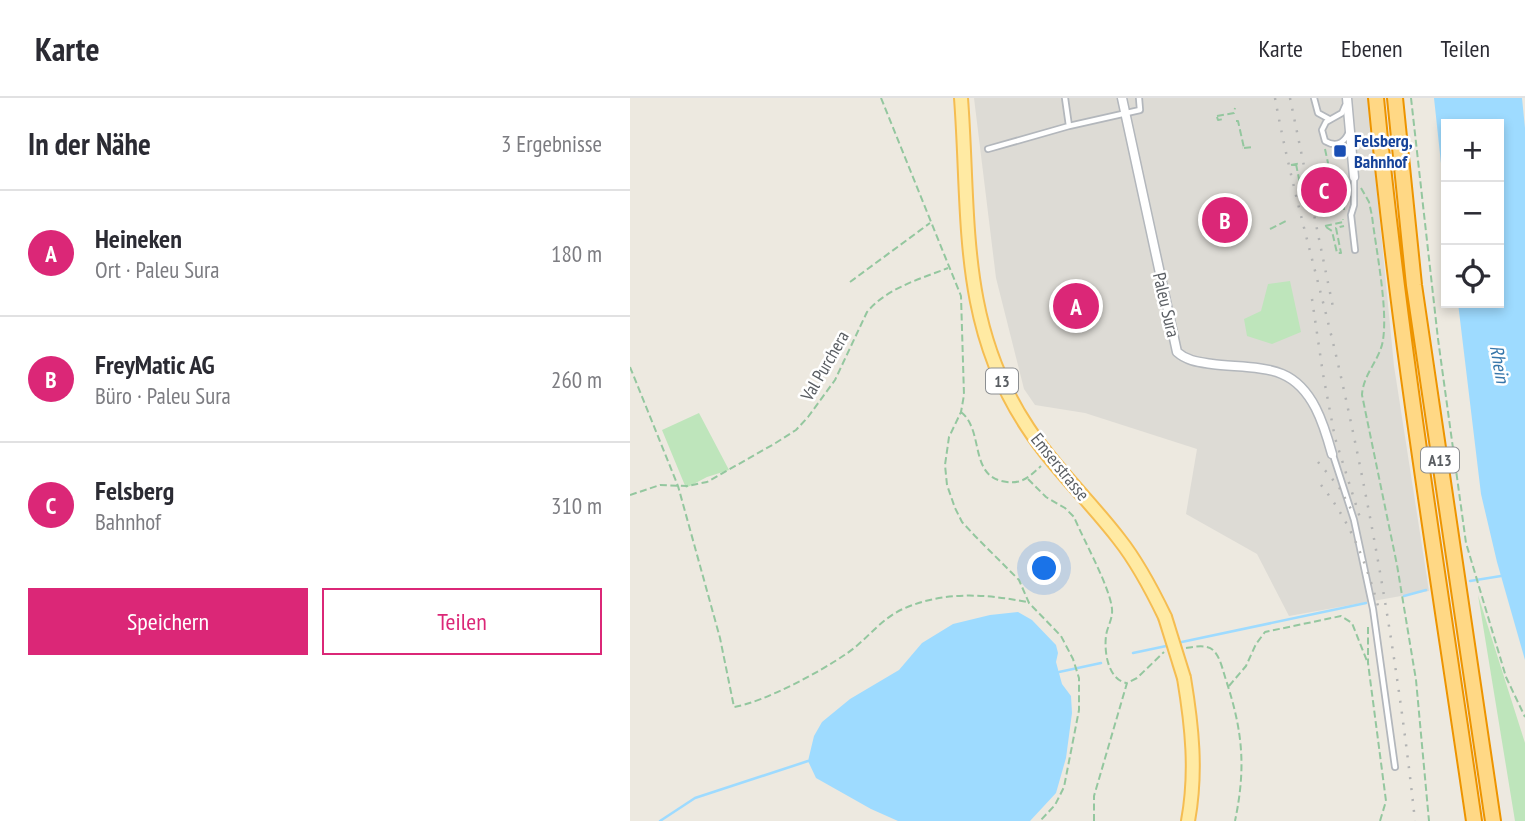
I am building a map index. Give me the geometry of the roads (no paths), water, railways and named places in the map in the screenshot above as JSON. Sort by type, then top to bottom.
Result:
[{"type":"highway","name":"A13","points":[[1376,98],[1401,323],[1474,821]]},
{"type":"highway","name":"A13","points":[[1395,98],[1415,285],[1493,821]]},
{"type":"main road","name":"Emserstrasse","points":[[961,98],[968,252],[978,313],[995,365],[1014,405],[1049,457],[1120,539],[1165,617],[1184,678],[1193,741],[1188,821]]},
{"type":"street","name":"Paleu Sura","points":[[1122,98],[1177,352],[1192,360],[1273,372],[1289,378],[1313,404],[1332,454]]},
{"type":"street","points":[[1347,98],[1354,177]]},
{"type":"lane","points":[[1065,98],[1069,126]]},
{"type":"lane","points":[[988,149],[1069,126],[1140,110],[1139,98]]},
{"type":"lane","points":[[1314,98],[1325,141],[1335,144],[1343,142],[1350,127]]},
{"type":"lane","points":[[1322,134],[1324,125],[1342,113],[1347,98]]},
{"type":"lane","points":[[1317,109],[1321,116],[1330,119]]},
{"type":"lane","points":[[1354,177],[1354,205],[1351,215],[1355,250]]},
{"type":"lane","points":[[1332,454],[1354,520],[1374,618],[1395,767]]},
{"type":"water","name":"Rhein","points":[[1434,98],[1522,98],[1525,128],[1525,660],[1481,494],[1459,308],[1504,308],[1504,119],[1441,119],[1441,163]]},
{"type":"water","points":[[1018,612],[1032,620],[1056,645],[1056,662],[1062,684],[1071,696],[1072,713],[1066,758],[1056,793],[1030,821],[898,821],[816,778],[808,761],[814,736],[822,722],[850,699],[899,670],[922,643],[953,624],[990,615]]},
{"type":"waterway","points":[[1470,581],[1501,576]]},
{"type":"waterway","points":[[1404,596],[1426,590]]},
{"type":"waterway","points":[[1177,643],[1366,603]]},
{"type":"waterway","points":[[1133,653],[1171,645]]},
{"type":"waterway","points":[[1059,672],[1101,663]]},
{"type":"waterway","points":[[660,821],[695,798],[808,761]]},
{"type":"railway","points":[[1275,98],[1341,377],[1364,487],[1393,653],[1415,821]]},
{"type":"railway","points":[[1290,98],[1333,307]]},
{"type":"railway","points":[[1312,299],[1335,438],[1361,521]]},
{"type":"railway","points":[[1318,462],[1339,487],[1352,511]]},
{"type":"railway","points":[[1321,485],[1356,542],[1378,606]]},
{"type":"place","name":"Felsberg, Bahnhof","points":[[1340,151]]},
{"type":"place","name":"Felsberg","points":[[1324,190]]},
{"type":"place","name":"FreyMatic AG","points":[[1225,220]]},
{"type":"place","name":"Heineken","points":[[1076,306]]}]
